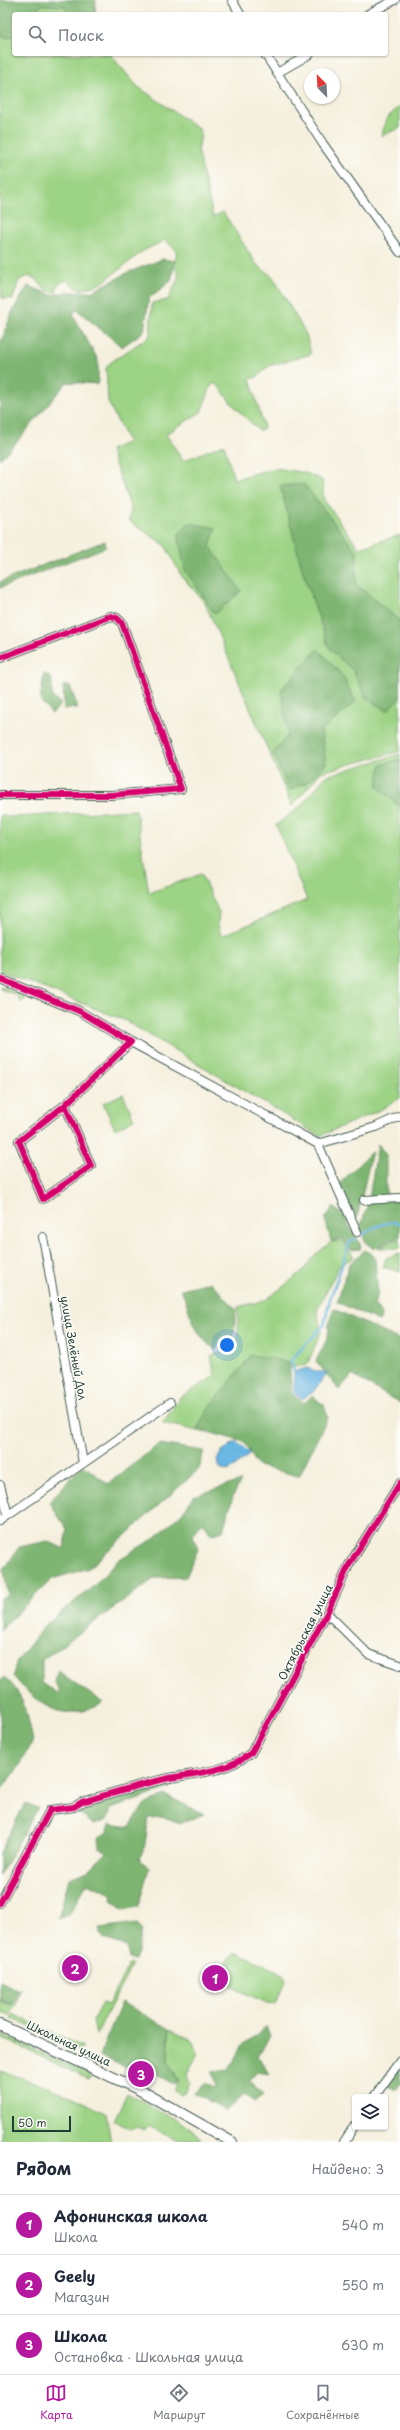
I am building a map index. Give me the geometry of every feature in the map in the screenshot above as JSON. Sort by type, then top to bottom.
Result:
[{"type":"main road","name":"Школьная улица","points":[[0,2025],[138,2089],[232,2142]]},
{"type":"street","points":[[232,0],[239,12]]},
{"type":"street","points":[[372,12],[395,0]]},
{"type":"street","points":[[266,56],[323,144],[400,252]]},
{"type":"street","points":[[277,73],[307,56]]},
{"type":"street","points":[[0,658],[111,616],[117,618],[122,623],[181,789],[111,795],[0,795]]},
{"type":"street","points":[[0,979],[79,1011],[131,1042],[318,1144],[356,1232]]},
{"type":"street","points":[[64,1105],[91,1166],[43,1199],[19,1142],[64,1105],[131,1042]]},
{"type":"street","points":[[318,1144],[376,1127],[400,1116]]},
{"type":"street","points":[[364,1200],[400,1198]]},
{"type":"street","name":"улица Зелёный Дол","points":[[43,1237],[83,1463]]},
{"type":"street","points":[[0,1521],[170,1403]]},
{"type":"street","name":"Октябрьская улица","points":[[0,1903],[50,1810],[74,1807],[82,1802],[165,1779],[212,1773],[238,1763],[251,1753],[327,1613],[348,1564],[400,1483]]},
{"type":"street","points":[[0,1485],[8,1515]]},
{"type":"street","points":[[327,1613],[368,1654],[400,1665]]},
{"type":"street","points":[[376,2094],[400,2061]]},
{"type":"street","points":[[344,2142],[352,2130]]},
{"type":"green space","points":[[0,0],[96,0],[95,12],[67,12],[65,6],[42,5],[33,12],[12,12],[12,36],[6,37],[0,34]]},
{"type":"green space","points":[[42,5],[65,6],[67,12],[33,12]]},
{"type":"green space","points":[[0,34],[6,37],[12,36],[12,56],[112,56],[137,86],[199,129],[201,134],[198,151],[213,217],[223,212],[257,265],[273,277],[306,334],[311,354],[269,366],[257,377],[250,379],[264,427],[263,430],[258,430],[232,404],[217,384],[212,384],[201,412],[166,434],[183,461],[224,444],[234,479],[275,468],[306,473],[322,480],[324,500],[359,548],[400,535],[400,751],[321,772],[292,806],[205,603],[181,575],[165,545],[129,521],[131,509],[110,450],[128,442],[108,402],[106,368],[111,362],[150,336],[152,303],[168,300],[179,276],[174,265],[177,251],[165,240],[143,251],[102,283],[81,290],[73,286],[67,280],[58,284],[56,292],[46,291],[36,279],[29,276],[19,280],[13,299],[2,298],[0,265]]},
{"type":"green space","points":[[400,106],[400,128],[381,136],[387,118]]},
{"type":"green space","points":[[163,259],[175,261],[171,281],[149,298],[144,331],[122,347],[76,309],[73,315],[98,360],[98,384],[67,382],[17,442],[0,459],[0,345],[13,310],[28,286],[52,295],[68,292],[91,292],[129,272]]},
{"type":"green space","points":[[304,484],[357,552],[356,584],[400,621],[400,697],[387,711],[366,698],[353,671],[329,648],[303,572],[280,486]]},
{"type":"green space","points":[[189,523],[216,528],[210,546],[241,591],[215,614],[185,570],[178,535]]},
{"type":"green space","points":[[105,541],[106,547],[0,588],[0,582]]},
{"type":"green space","points":[[318,649],[342,675],[356,702],[321,731],[326,764],[306,783],[289,790],[273,753],[288,735],[281,690]]},
{"type":"green space","points":[[44,673],[52,679],[52,697],[61,704],[52,714],[40,700]]},
{"type":"green space","points":[[63,686],[70,686],[78,708],[64,709]]},
{"type":"green space","points":[[400,754],[400,1098],[380,1110],[320,1136],[124,1020],[0,971],[0,815],[12,817],[136,810],[149,893],[201,874],[219,912],[218,925],[221,936],[307,900],[276,825],[301,806],[326,776]]},
{"type":"green space","points":[[400,759],[400,807],[377,786],[381,765]]},
{"type":"green space","points":[[0,986],[24,996],[24,1000],[20,1003],[17,995],[0,989]]},
{"type":"green space","points":[[123,1094],[134,1119],[115,1129],[103,1103]]},
{"type":"green space","points":[[378,1144],[386,1155],[386,1192],[391,1201],[400,1201],[400,1236],[373,1249],[365,1241],[360,1228],[368,1204]]},
{"type":"green space","points":[[372,1151],[357,1218],[338,1185]]},
{"type":"green space","points":[[333,1207],[345,1216],[348,1225],[360,1244],[361,1249],[351,1250],[343,1239],[331,1241],[325,1219]]},
{"type":"green space","points":[[400,1238],[400,1248],[378,1248]]},
{"type":"green space","points":[[343,1241],[354,1257],[339,1266],[317,1310],[321,1332],[307,1365],[289,1368],[235,1391],[206,1433],[163,1423],[179,1398],[215,1376],[211,1356],[236,1347],[238,1336],[238,1307],[266,1300],[303,1271],[313,1257],[331,1242]]},
{"type":"green space","points":[[365,1250],[375,1257],[378,1294],[374,1304],[382,1314],[379,1321],[337,1302],[349,1264]]},
{"type":"green space","points":[[400,1253],[400,1272],[383,1267],[386,1258]]},
{"type":"green space","points":[[211,1282],[236,1309],[233,1343],[223,1339],[216,1350],[202,1338],[197,1330],[181,1289]]},
{"type":"green space","points":[[334,1309],[400,1340],[400,1403],[352,1375],[339,1390],[316,1361],[328,1337],[329,1324]]},
{"type":"green space","points":[[251,1355],[289,1362],[292,1394],[304,1403],[312,1396],[324,1405],[328,1417],[299,1476],[258,1466],[244,1442],[197,1429],[215,1400]]},
{"type":"green space","points":[[159,1444],[204,1451],[199,1469],[89,1568],[52,1579],[0,1630],[0,1598],[8,1596],[4,1570],[19,1547],[48,1541],[64,1549],[67,1529],[49,1502],[83,1465],[108,1484]]},
{"type":"green space","points":[[241,1481],[233,1496],[223,1531],[211,1535],[203,1521],[193,1535],[198,1549],[186,1577],[155,1578],[42,1660],[42,1683],[61,1695],[54,1681],[58,1671],[103,1703],[89,1709],[76,1712],[64,1712],[42,1704],[22,1687],[13,1676],[16,1663],[44,1626],[95,1585],[118,1560],[155,1538],[182,1513],[194,1496]]},
{"type":"green space","points":[[4,1677],[11,1683],[21,1698],[27,1714],[33,1741],[14,1774],[0,1791],[0,1681]]},
{"type":"green space","points":[[162,1783],[170,1788],[111,1809],[107,1820],[94,1825],[76,1811]]},
{"type":"green space","points":[[165,1795],[204,1814],[180,1823],[164,1817],[149,1818],[144,1850],[139,1858],[149,1868],[138,1907],[123,1910],[111,1900],[112,1894],[87,1883],[69,1915],[58,1919],[69,1878],[88,1871],[107,1852],[99,1848],[98,1838],[107,1833],[110,1824],[130,1827],[144,1805]]},
{"type":"green space","points":[[25,1803],[38,1808],[0,1875],[0,1853]]},
{"type":"green space","points":[[137,1923],[142,1931],[135,1961],[129,1959],[127,1947],[103,1938],[99,1928]]},
{"type":"green space","points":[[235,1953],[240,1953],[285,1975],[286,1981],[275,2004],[267,2003],[223,1983],[222,1975],[224,1966],[229,1958]]},
{"type":"green space","points":[[129,1964],[132,1965],[96,2035],[93,2021],[102,2003],[108,2005]]},
{"type":"green space","points":[[0,1981],[18,1990],[12,2004],[0,2000]]},
{"type":"green space","points":[[20,1989],[16,2004],[9,2015],[0,2013],[0,2001],[11,2005],[16,2000]]},
{"type":"green space","points":[[122,2002],[169,2029],[168,2061],[178,2081],[175,2085],[138,2064],[125,2067],[99,2056]]},
{"type":"green space","points":[[13,2014],[83,2047],[79,2050],[11,2018]]},
{"type":"green space","points":[[266,2027],[270,2036],[258,2056],[269,2074],[257,2072],[249,2081],[264,2094],[255,2102],[244,2095],[226,2110],[194,2093],[205,2083],[216,2089],[212,2071],[229,2069],[243,2045]]},
{"type":"green space","points":[[170,2029],[194,2041],[198,2053],[187,2074],[190,2082],[185,2093],[181,2095],[174,2091],[179,2081],[168,2061]]},
{"type":"green space","points":[[0,2034],[90,2075],[90,2077],[88,2079],[0,2037]]},
{"type":"green space","points":[[400,2065],[400,2083],[395,2090],[385,2083]]},
{"type":"green space","points":[[0,2070],[64,2093],[106,2113],[111,2142],[0,2142]]},
{"type":"green space","points":[[127,2093],[177,2120],[202,2137],[198,2140],[179,2140],[148,2126],[145,2130],[138,2126],[129,2129],[114,2120]]},
{"type":"water","points":[[307,1368],[318,1372],[328,1372],[313,1392],[302,1399],[294,1393],[294,1372]]},
{"type":"water","points":[[236,1442],[250,1453],[228,1471],[220,1468],[217,1460],[222,1451]]},
{"type":"waterway","points":[[362,1235],[375,1227],[395,1222],[400,1223]]},
{"type":"waterway","points":[[294,1372],[291,1360],[324,1325],[330,1299],[350,1242],[356,1239]]},
{"type":"cycle path","points":[[0,658],[111,616],[117,618],[122,623],[181,789],[111,795],[0,795]]},
{"type":"cycle path","points":[[0,979],[79,1011],[131,1042],[65,1105],[19,1141],[43,1199],[91,1166],[65,1105]]},
{"type":"cycle path","points":[[0,1903],[50,1810],[74,1807],[82,1802],[155,1781],[220,1769],[241,1760],[251,1753],[327,1613],[349,1565],[400,1483]]},
{"type":"place","name":"Geely","points":[[75,1968]]},
{"type":"place","name":"Афонинская школа","points":[[215,1978]]},
{"type":"place","name":"Школа","points":[[141,2074]]}]
